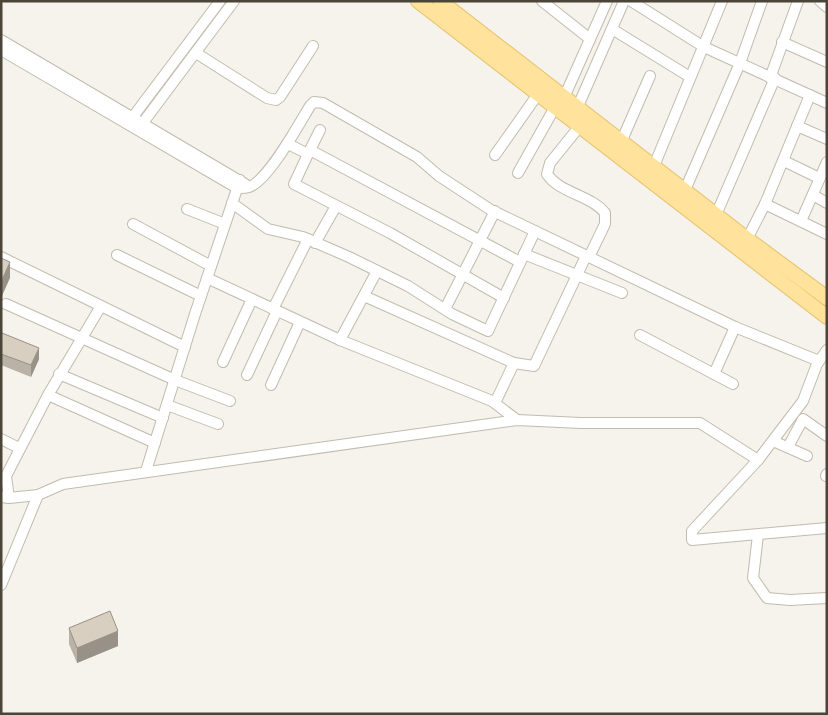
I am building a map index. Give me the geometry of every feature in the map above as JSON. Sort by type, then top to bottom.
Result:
[{"type":"main road","points":[[418,1],[538,94],[559,105],[578,107],[622,140],[716,215],[744,245],[827,317]]},
{"type":"main road","points":[[440,1],[559,105],[575,124],[744,245],[827,298]]},
{"type":"street","points":[[129,121],[220,1]]},
{"type":"street","points":[[140,128],[234,1]]},
{"type":"street","points":[[542,1],[554,5],[590,39]]},
{"type":"street","points":[[518,173],[559,105],[607,1]]},
{"type":"street","points":[[364,296],[514,363],[534,366],[577,275],[605,224],[605,213],[596,205],[553,181],[547,174],[550,163],[575,124],[578,107],[624,1]]},
{"type":"street","points":[[631,1],[704,47],[827,103]]},
{"type":"street","points":[[654,166],[722,1]]},
{"type":"street","points":[[685,190],[740,62],[762,1]]},
{"type":"street","points":[[716,215],[773,78],[782,42],[798,1]]},
{"type":"street","points":[[820,1],[827,7]]},
{"type":"street","points":[[612,29],[690,78]]},
{"type":"street","points":[[1,40],[140,128],[239,184],[250,187],[265,173],[288,144],[310,106],[314,102],[323,103],[417,157],[439,176],[495,211],[735,327],[818,362],[827,370]]},
{"type":"street","points":[[782,42],[827,62]]},
{"type":"street","points":[[196,53],[267,98],[276,100],[280,97],[313,46]]},
{"type":"street","points":[[1,50],[129,121]]},
{"type":"street","points":[[622,140],[650,76]]},
{"type":"street","points":[[496,155],[538,94]]},
{"type":"street","points":[[744,245],[784,161],[810,95]]},
{"type":"street","points":[[797,126],[827,139]]},
{"type":"street","points":[[320,130],[294,184],[390,233],[504,298]]},
{"type":"street","points":[[288,144],[309,152],[480,241],[522,258],[577,275],[622,293]]},
{"type":"street","points":[[784,161],[819,178]]},
{"type":"street","points":[[801,221],[826,165]]},
{"type":"street","points":[[146,471],[201,296],[239,184]]},
{"type":"street","points":[[813,195],[827,203]]},
{"type":"street","points":[[232,203],[268,230],[312,241],[408,286],[445,309],[488,331],[534,231]]},
{"type":"street","points":[[765,204],[827,234]]},
{"type":"street","points":[[247,375],[275,310],[312,241],[336,206]]},
{"type":"street","points":[[187,208],[225,224]]},
{"type":"street","points":[[445,309],[495,211]]},
{"type":"street","points":[[133,224],[212,266]]},
{"type":"street","points":[[118,255],[201,296]]},
{"type":"street","points":[[1,257],[185,348]]},
{"type":"street","points":[[340,340],[377,271]]},
{"type":"street","points":[[207,278],[340,340],[495,403],[517,420]]},
{"type":"street","points":[[223,362],[252,299]]},
{"type":"street","points":[[6,304],[84,337],[175,380],[230,401]]},
{"type":"street","points":[[100,306],[84,337],[58,374],[19,448],[6,476],[4,496],[38,495],[63,484],[146,471],[517,420],[582,424],[700,423],[758,460]]},
{"type":"street","points":[[271,385],[300,322]]},
{"type":"street","points":[[714,374],[735,327]]},
{"type":"street","points":[[640,335],[733,384]]},
{"type":"street","points":[[827,350],[818,362],[803,401],[758,460],[692,531],[691,538],[698,541],[827,528]]},
{"type":"street","points":[[495,403],[514,363]]},
{"type":"street","points":[[58,374],[163,418]]},
{"type":"street","points":[[48,394],[155,443]]},
{"type":"street","points":[[167,405],[218,424]]},
{"type":"street","points":[[788,447],[804,419],[827,436]]},
{"type":"street","points":[[1,439],[19,448]]},
{"type":"street","points":[[773,441],[807,456]]},
{"type":"street","points":[[1,585],[38,495]]},
{"type":"street","points":[[758,535],[753,578],[767,598],[790,600],[827,598]]},
{"type":"building","points":[[1,258],[10,262],[1,282]]},
{"type":"building","points":[[2,333],[39,348],[31,365],[1,354]]},
{"type":"building","points":[[110,611],[118,631],[77,648],[69,628]]}]
